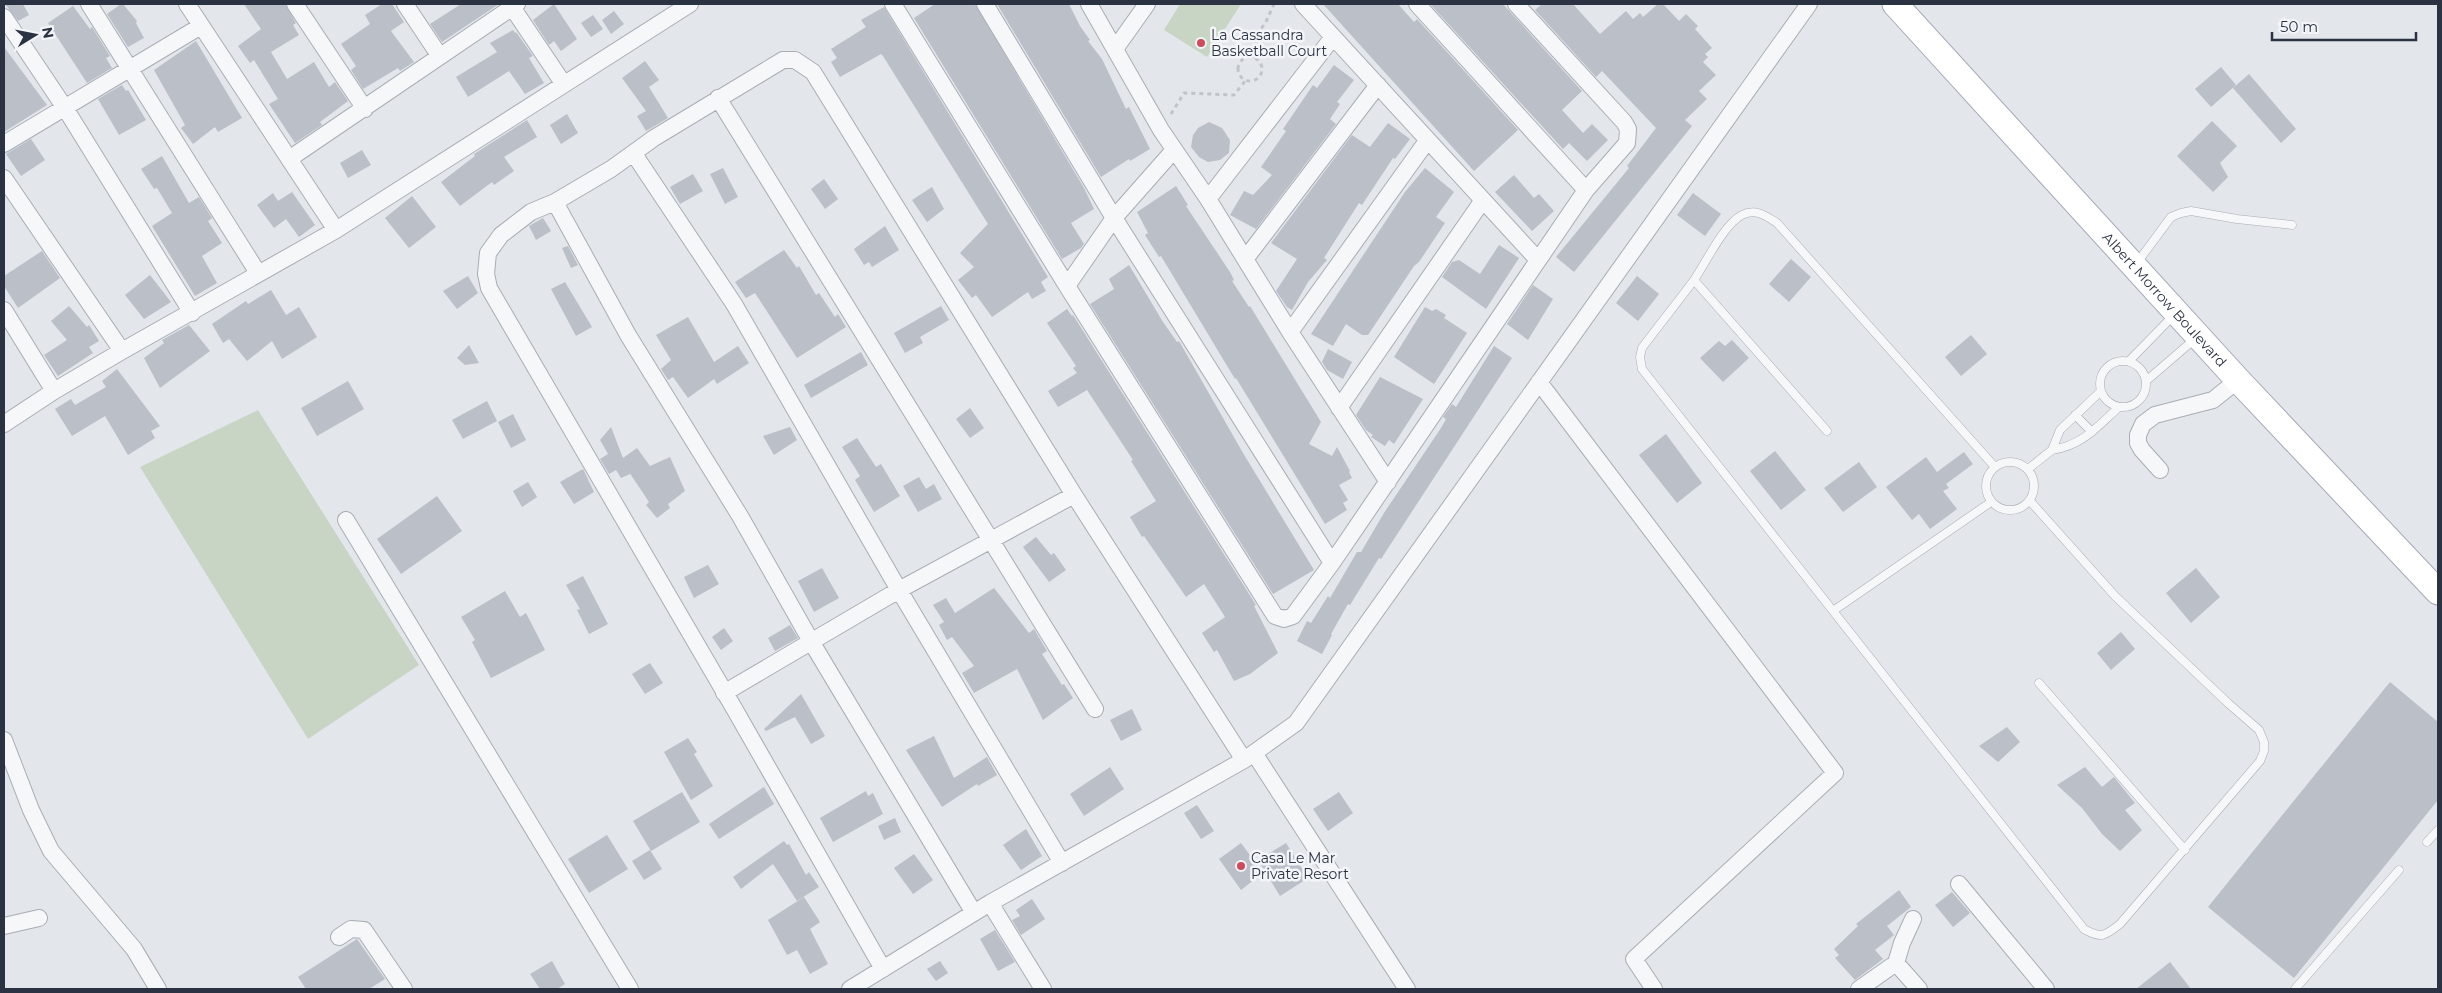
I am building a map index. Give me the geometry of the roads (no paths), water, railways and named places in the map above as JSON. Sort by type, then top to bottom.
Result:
[{"type":"main road","name":"Albert Morrow Boulevard","points":[[1895,4],[2134,268],[2438,592]]},
{"type":"street","points":[[88,4],[258,273]]},
{"type":"street","points":[[187,4],[336,230]]},
{"type":"street","points":[[295,4],[365,109]]},
{"type":"street","points":[[405,4],[439,55]]},
{"type":"street","points":[[4,424],[54,391],[122,351],[336,230],[563,83],[690,4]]},
{"type":"street","points":[[893,4],[1067,286],[1275,616],[1284,619],[1292,616],[1332,564],[1586,190],[1626,142],[1628,129],[1624,122],[1516,4]]},
{"type":"street","points":[[985,4],[1114,218],[1332,564]]},
{"type":"street","points":[[1089,4],[1161,130],[1208,199],[1290,332],[1388,482]]},
{"type":"street","points":[[1115,49],[1147,4]]},
{"type":"street","points":[[1303,4],[1538,260]]},
{"type":"street","points":[[1417,4],[1586,190]]},
{"type":"street","points":[[850,989],[878,979],[974,913],[1249,756],[1296,723],[1809,4]]},
{"type":"street","points":[[289,159],[365,109],[439,55],[513,5],[563,83]]},
{"type":"street","points":[[4,17],[65,108],[192,313]]},
{"type":"street","points":[[4,144],[201,26]]},
{"type":"street","points":[[1208,199],[1332,37]]},
{"type":"street","points":[[878,979],[724,693],[489,288],[486,262],[488,253],[501,235],[531,212],[556,202],[634,154],[654,138],[783,60],[795,60],[814,72],[1074,495],[1407,989]]},
{"type":"street","points":[[1246,258],[1378,85]]},
{"type":"street","points":[[718,98],[1095,709]]},
{"type":"street","points":[[1290,332],[1427,141]]},
{"type":"street","points":[[1067,286],[1114,218],[1174,150]]},
{"type":"street","points":[[634,154],[734,304],[899,590],[1062,863]]},
{"type":"street","points":[[4,178],[122,351]]},
{"type":"street","points":[[1339,408],[1483,200]]},
{"type":"street","points":[[556,202],[628,334],[740,516],[812,643],[974,913]]},
{"type":"street","points":[[4,310],[54,391]]},
{"type":"street","points":[[2160,470],[2142,450],[2138,442],[2138,435],[2143,424],[2155,415],[2198,406],[2213,400],[2238,380]]},
{"type":"street","points":[[1539,382],[1836,774],[1634,959],[1654,989]]},
{"type":"street","points":[[724,693],[812,643],[899,590],[1074,495]]},
{"type":"street","points":[[346,520],[630,989]]},
{"type":"street","points":[[4,740],[31,810],[51,851],[134,949],[158,989]]},
{"type":"street","points":[[1959,884],[2046,989]]},
{"type":"street","points":[[990,904],[1043,989]]},
{"type":"street","points":[[4,926],[39,918]]},
{"type":"street","points":[[1859,989],[1896,962],[1913,919]]},
{"type":"street","points":[[339,937],[351,929],[364,930],[404,989]]},
{"type":"street","points":[[1896,962],[1919,989]]},
{"type":"lane","points":[[2134,268],[2165,224],[2171,217],[2181,213],[2191,211],[2237,219],[2292,225]]},
{"type":"lane","points":[[1996,467],[1777,224],[1762,214],[1753,212],[1742,216],[1729,227],[1694,280],[1642,348],[1640,357],[1642,369],[2084,929],[2095,936],[2107,934],[2120,924],[2185,850],[2260,761],[2264,751],[2264,742],[2258,730],[2115,596],[2030,501]]},
{"type":"lane","points":[[1694,280],[1827,431]]},
{"type":"lane","points":[[2129,361],[2176,313]]},
{"type":"lane","points":[[2146,381],[2198,337]]},
{"type":"lane","points":[[2052,450],[2079,443],[2119,407],[2136,403],[2146,390],[2146,381],[2144,372],[2138,365],[2129,361],[2119,361],[2110,364],[2103,372],[2100,381],[2102,391],[2108,401],[2119,407]]},
{"type":"lane","points":[[2028,470],[2052,450],[2060,430],[2102,391]]},
{"type":"lane","points":[[2075,415],[2092,432]]},
{"type":"lane","points":[[2012,462],[2028,470],[2034,485],[2030,501],[2015,510],[2006,510],[1991,502],[1987,493],[1986,483],[1989,474],[1996,467],[2012,462]]},
{"type":"lane","points":[[1833,611],[1991,502]]},
{"type":"lane","points":[[2039,683],[2185,850]]},
{"type":"lane","points":[[2427,842],[2438,830]]},
{"type":"lane","points":[[2295,989],[2399,870]]},
{"type":"place","name":"La Cassandra Basketball Court","points":[[1201,43]]},
{"type":"place","name":"Casa Le Mar Private Resort","points":[[1241,866]]}]
